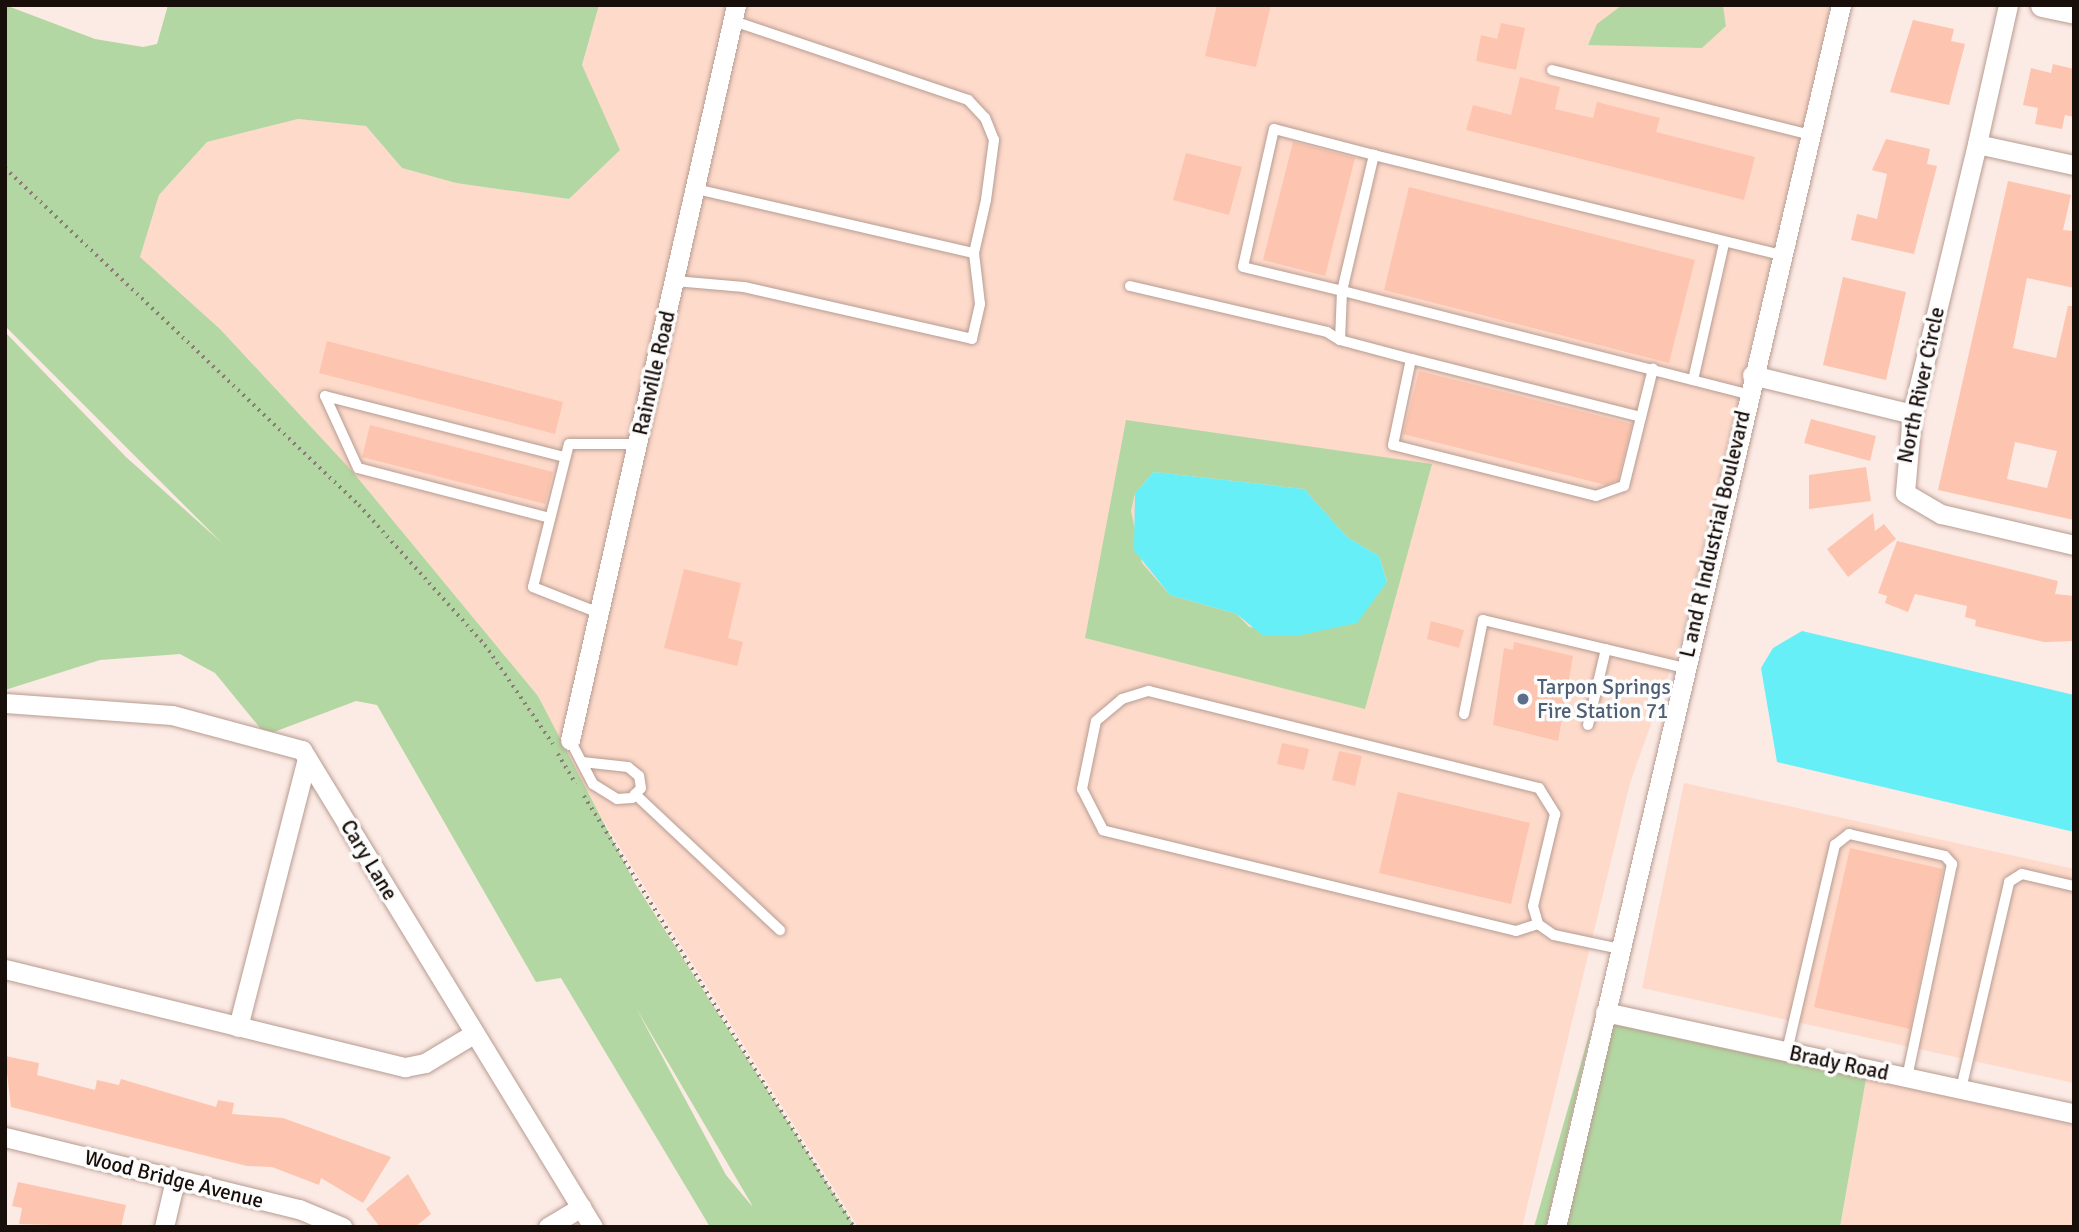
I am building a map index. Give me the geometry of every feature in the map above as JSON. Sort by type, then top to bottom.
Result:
[{"type":"street","name":"L and R Industrial Boulevard","points":[[1556,1227],[1749,385],[1841,5]]},
{"type":"street","name":"North River Circle","points":[[2007,5],[1977,144],[1912,414],[1902,479],[1917,505],[2074,545]]},
{"type":"street","points":[[2042,5],[2074,12]]},
{"type":"street","name":"Rainville Road","points":[[570,740],[734,13]]},
{"type":"street","points":[[1977,144],[2074,165]]},
{"type":"street","points":[[1749,385],[1912,414]]},
{"type":"street","points":[[5,704],[172,716],[302,750],[307,759],[238,1027]]},
{"type":"street","name":"Cary Lane","points":[[307,759],[593,1227]]},
{"type":"street","points":[[5,969],[405,1067],[425,1063],[475,1033]]},
{"type":"street","name":"Brady Road","points":[[1605,1012],[2074,1113]]},
{"type":"street","name":"Wood Bridge Avenue","points":[[5,1137],[341,1225]]},
{"type":"street","points":[[164,1227],[174,1180]]},
{"type":"street","points":[[548,1227],[581,1207]]},
{"type":"lane","points":[[675,281],[744,287],[972,339],[979,304],[974,253],[994,140],[985,118],[968,100],[734,13]]},
{"type":"lane","points":[[1552,70],[1810,135]]},
{"type":"lane","points":[[1749,385],[1693,380],[1243,267],[1274,129],[1724,243],[1782,255]]},
{"type":"lane","points":[[1340,340],[1342,290],[1374,155]]},
{"type":"lane","points":[[696,189],[974,253]]},
{"type":"lane","points":[[1693,380],[1724,243]]},
{"type":"lane","points":[[1130,286],[1327,331],[1340,340],[1641,417]]},
{"type":"lane","points":[[1411,359],[1393,445],[1596,496],[1624,486],[1653,369]]},
{"type":"lane","points":[[550,518],[358,468],[325,396],[565,457]]},
{"type":"lane","points":[[599,613],[533,587],[569,444],[588,439],[638,444]]},
{"type":"lane","points":[[1464,714],[1483,620],[1684,668]]},
{"type":"lane","points":[[1588,724],[1606,649]]},
{"type":"lane","points":[[1538,925],[1516,931],[1103,830],[1082,789],[1096,721],[1122,699],[1149,691],[1539,788],[1555,814],[1533,906],[1538,925],[1554,935],[1620,949]]},
{"type":"lane","points":[[570,740],[593,784],[609,794],[635,794],[780,930]]},
{"type":"lane","points":[[582,762],[628,768],[639,776],[635,794]]},
{"type":"lane","points":[[1787,1051],[1835,845],[1849,834],[1945,856],[1952,864],[1907,1077]]},
{"type":"lane","points":[[1961,1089],[2009,882],[2022,874],[2074,886]]},
{"type":"path","points":[[5,168],[359,505],[485,645],[642,882],[854,1227]]},
{"type":"shaded area","points":[[599,5],[727,5],[680,219],[697,223],[746,5],[1622,5],[1598,24],[1588,45],[1726,26],[1723,5],[1832,5],[1681,640],[1630,783],[1522,1227],[858,1227],[572,771],[538,696],[352,471],[220,329],[140,257],[159,195],[207,142],[298,119],[366,126],[402,168],[456,183],[569,199],[619,150],[582,65]]},
{"type":"shaded area","points":[[1684,783],[2074,869],[2074,1083],[1642,988]]},
{"type":"shaded area","points":[[1866,1079],[2074,1124],[2074,1227],[1840,1227]]},
{"type":"green space","points":[[5,5],[95,39],[143,47],[157,44],[168,5],[599,5],[582,65],[620,150],[569,199],[456,183],[402,168],[366,126],[298,119],[207,142],[159,195],[140,257],[220,329],[352,471],[538,696],[636,885],[855,1227],[710,1227],[561,978],[536,982],[377,705],[356,701],[274,732],[261,729],[215,673],[180,654],[100,660],[5,690],[5,332],[126,457],[222,543],[5,326]],"holes":[[[636,1008],[752,1206],[726,1175]]]},
{"type":"green space","points":[[1622,5],[1723,5],[1726,26],[1702,48],[1588,45],[1597,24]]},
{"type":"green space","points":[[1126,420],[1432,464],[1365,709],[1085,638]],"holes":[[[1154,472],[1304,489],[1347,537],[1379,556],[1387,581],[1356,623],[1297,632],[1249,627],[1237,614],[1170,595],[1142,563],[1131,511],[1135,493]]]},
{"type":"green space","points":[[1595,1014],[1546,1227],[1534,1227]]},
{"type":"green space","points":[[1612,1024],[1866,1079],[1840,1227],[1565,1227]]},
{"type":"water","points":[[1154,472],[1304,489],[1347,537],[1379,556],[1387,582],[1357,623],[1296,636],[1262,635],[1237,614],[1170,595],[1134,550],[1135,493]]},
{"type":"water","points":[[1802,631],[2074,695],[2074,832],[1777,762],[1761,668],[1773,648]]},
{"type":"building","points":[[1217,5],[1271,5],[1256,67],[1205,56]]},
{"type":"building","points":[[1913,20],[1954,29],[1951,41],[1965,44],[1949,105],[1890,92]]},
{"type":"building","points":[[1501,23],[1525,28],[1516,70],[1476,61],[1481,35],[1497,39]]},
{"type":"building","points":[[2053,64],[2074,69],[2074,117],[2065,115],[2062,129],[2035,124],[2038,108],[2023,105],[2031,68],[2051,73]]},
{"type":"building","points":[[1520,77],[1560,87],[1555,109],[1593,118],[1597,102],[1660,118],[1656,132],[1755,157],[1744,200],[1466,130],[1473,105],[1511,115]]},
{"type":"building","points":[[1886,139],[1930,149],[1927,164],[1937,166],[1914,254],[1851,240],[1857,214],[1877,219],[1887,174],[1872,170]]},
{"type":"building","points":[[1293,142],[1355,158],[1325,276],[1263,260]]},
{"type":"building","points":[[1186,153],[1242,167],[1229,215],[1173,200]]},
{"type":"building","points":[[2008,181],[2071,195],[2063,230],[2074,231],[2074,288],[2027,278],[2013,348],[2056,358],[2068,306],[2074,306],[2074,520],[1938,490]],"holes":[[[2015,442],[2057,451],[2047,488],[2007,479]]]},
{"type":"building","points":[[1409,187],[1695,260],[1669,363],[1384,290]]},
{"type":"building","points":[[1843,277],[1906,292],[1886,380],[1823,365]]},
{"type":"building","points":[[327,341],[563,402],[555,434],[319,373]]},
{"type":"building","points":[[1419,371],[1632,424],[1618,480],[1606,485],[1403,434]]},
{"type":"building","points":[[1811,419],[1876,436],[1870,461],[1804,443]]},
{"type":"building","points":[[370,425],[553,472],[545,504],[362,457]]},
{"type":"building","points":[[1866,467],[1871,501],[1809,509],[1809,475]]},
{"type":"building","points":[[1873,513],[1875,531],[1884,524],[1896,539],[1848,577],[1827,549]]},
{"type":"building","points":[[1897,541],[2058,581],[2055,594],[2074,596],[2074,641],[2044,642],[1975,626],[1976,620],[1965,617],[1967,606],[1915,594],[1908,612],[1885,603],[1887,596],[1878,593]]},
{"type":"building","points":[[684,569],[741,583],[728,638],[743,642],[737,666],[664,648]]},
{"type":"building","points":[[1431,621],[1464,630],[1459,648],[1427,639]]},
{"type":"building","points":[[1514,642],[1573,656],[1558,741],[1493,725],[1504,648],[1513,650]]},
{"type":"building","points":[[1282,743],[1309,749],[1304,770],[1277,764]]},
{"type":"building","points":[[1339,751],[1362,756],[1355,786],[1332,780]]},
{"type":"building","points":[[1398,792],[1530,823],[1511,904],[1379,873]]},
{"type":"building","points":[[1850,848],[1943,869],[1910,1029],[1814,1007]]},
{"type":"building","points":[[5,1056],[39,1063],[37,1075],[95,1090],[97,1080],[119,1085],[121,1079],[216,1107],[218,1100],[234,1103],[232,1114],[283,1118],[391,1157],[363,1203],[321,1178],[319,1185],[272,1167],[247,1166],[11,1107]]},
{"type":"building","points":[[408,1174],[431,1214],[415,1227],[380,1227],[366,1209]]},
{"type":"building","points":[[18,1182],[126,1205],[121,1227],[19,1224],[22,1208],[12,1206]]},
{"type":"place","name":"Tarpon Springs Fire Station 71","points":[[1523,699]]}]
